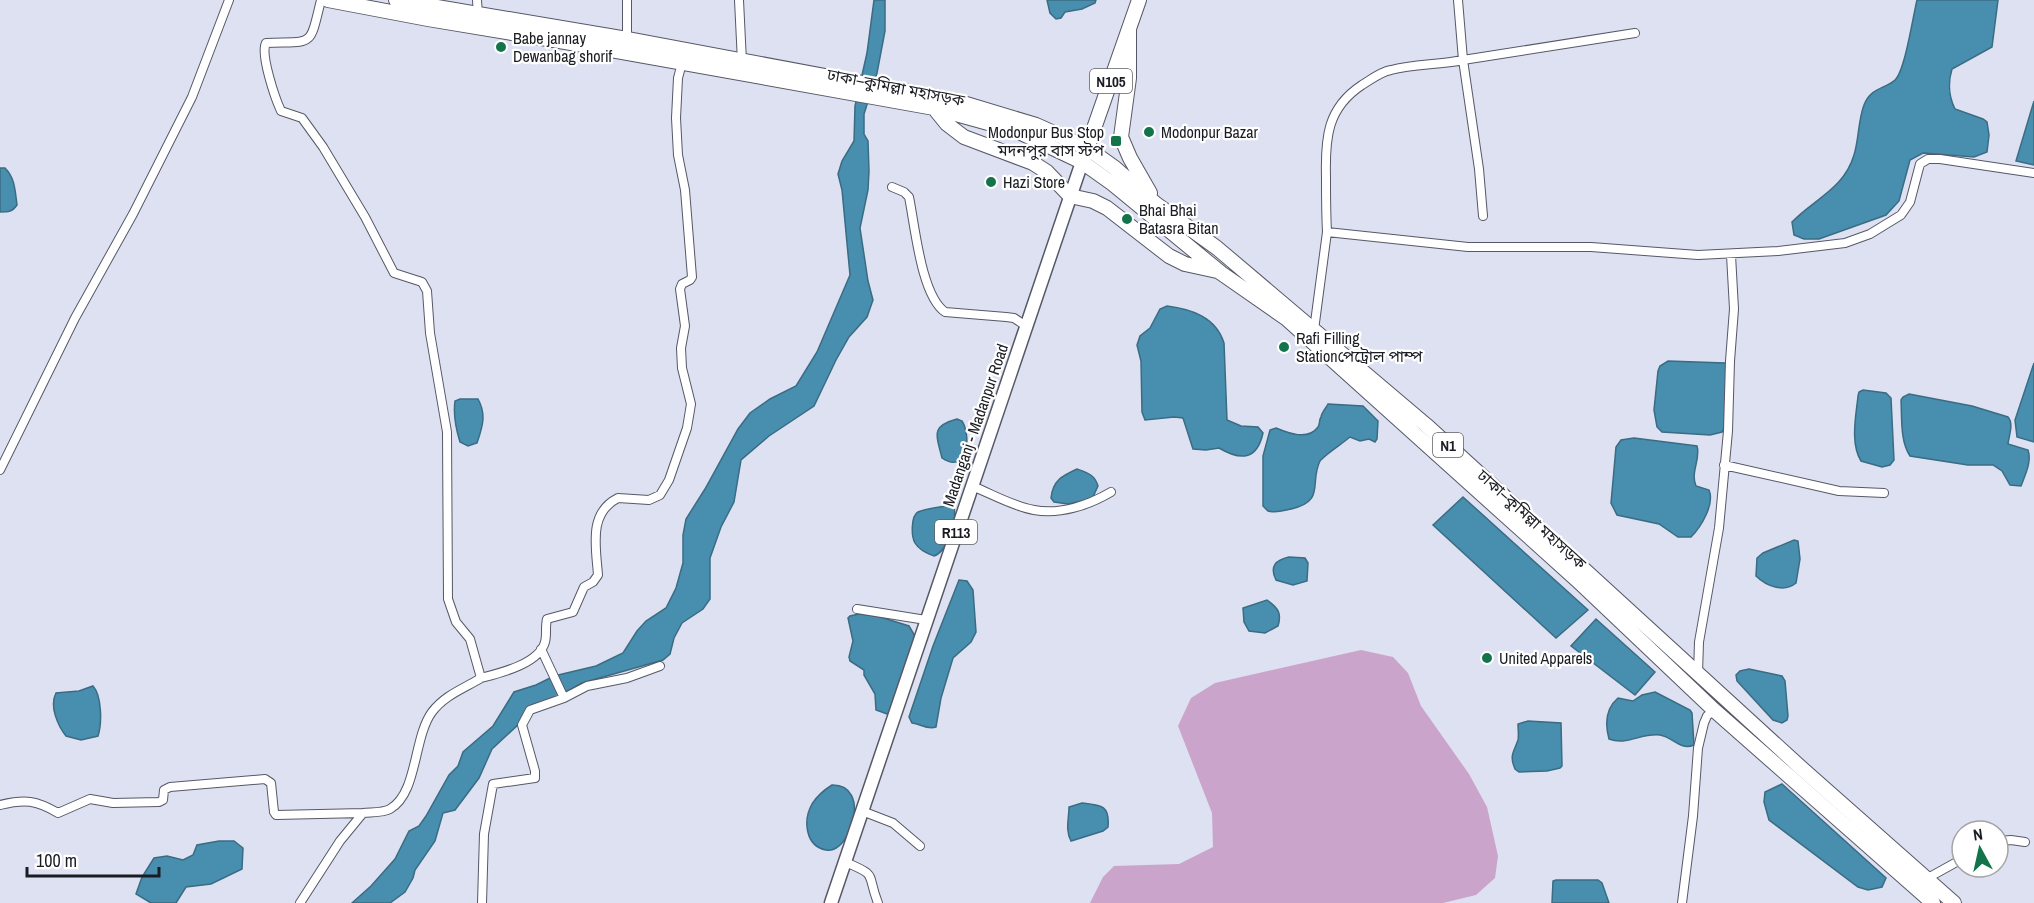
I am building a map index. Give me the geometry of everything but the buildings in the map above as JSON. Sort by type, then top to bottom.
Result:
[{"type":"highway","name":"ঢাকা–কুমিল্লা মহাসড়ক","points":[[328,0],[428,20],[682,63],[881,93],[953,100],[1036,125],[1087,148],[1156,204],[1217,248],[1426,425],[1954,903]]},
{"type":"highway","name":"ঢাকা–কুমিল্লা মহাসড়ক","points":[[396,0],[627,39],[742,62],[835,85]]},
{"type":"highway","name":"N105","points":[[1082,162],[1139,0]]},
{"type":"highway","points":[[1129,29],[1129,78],[1121,137],[1156,204]]},
{"type":"highway","name":"ঢাকা–কুমিল্লা মহাসড়ক","points":[[881,93],[1017,131],[1082,162],[1113,184],[1221,273],[1287,319],[1371,398],[1576,580],[1714,710],[1934,903]]},
{"type":"highway","points":[[934,108],[947,124],[964,136],[1033,163],[1047,172],[1070,196],[1093,201],[1107,208],[1169,256],[1185,264],[1221,273]]},
{"type":"main road","name":"Madanganj - Madanpur Road","points":[[831,903],[1082,162]]},
{"type":"street","points":[[0,470],[75,318],[133,214],[192,97],[229,0]]},
{"type":"street","points":[[321,0],[310,37],[304,42],[267,43],[263,50],[266,64],[281,111],[302,118],[323,147],[365,217],[394,273],[422,282],[427,291],[430,333],[447,432],[448,599],[456,622],[470,639],[481,678]]},
{"type":"street","points":[[477,0],[478,15]]},
{"type":"street","points":[[627,0],[627,39]]},
{"type":"street","points":[[740,0],[742,62]]},
{"type":"street","points":[[1458,0],[1463,60],[1484,216]]},
{"type":"street","points":[[1314,330],[1327,232],[1325,146],[1329,126],[1350,93],[1380,73],[1392,69],[1440,65],[1635,33]]},
{"type":"street","points":[[0,805],[24,800],[41,803],[58,813],[90,799],[113,803],[159,802],[163,800],[164,790],[170,787],[265,779],[271,783],[276,815],[363,813],[391,808],[404,796],[425,725],[432,712],[450,694],[481,678],[513,669],[535,656],[544,645],[547,619],[573,612],[584,587],[596,579],[596,525],[600,512],[618,498],[650,500],[660,495],[669,480],[687,428],[691,404],[682,368],[681,348],[685,326],[680,288],[692,277],[685,190],[678,156],[676,118],[678,78],[682,63]]},
{"type":"street","points":[[1327,232],[1468,247],[1591,247],[1655,253],[1731,255],[1845,243],[1870,234],[1901,215],[1910,201],[1920,164],[1928,159],[2034,173]]},
{"type":"street","points":[[892,187],[909,197],[924,276],[939,309],[945,312],[1006,316],[1026,326]]},
{"type":"street","points":[[1698,673],[1699,642],[1719,528],[1728,431],[1730,361],[1734,325],[1731,255]]},
{"type":"street","points":[[1724,465],[1839,490],[1884,493]]},
{"type":"street","points":[[972,486],[1018,506],[1042,511],[1089,504],[1111,492]]},
{"type":"street","points":[[857,609],[926,620]]},
{"type":"street","points":[[541,649],[564,697]]},
{"type":"street","points":[[482,903],[484,834],[493,784],[535,778],[522,725],[530,710],[587,686],[627,678],[660,666]]},
{"type":"street","points":[[1682,903],[1692,825],[1698,748],[1704,723],[1707,716],[1714,710]]},
{"type":"street","points":[[862,812],[894,823],[920,846]]},
{"type":"street","points":[[300,903],[340,841],[363,813]]},
{"type":"street","points":[[2010,840],[2025,842]]},
{"type":"street","points":[[845,862],[866,870],[870,875],[878,903]]},
{"type":"street","points":[[1926,879],[1950,866]]},
{"type":"shaded area","points":[[1361,650],[1393,657],[1408,673],[1421,706],[1469,774],[1487,807],[1498,856],[1495,878],[1476,895],[1443,903],[1090,903],[1103,877],[1114,866],[1179,864],[1213,847],[1212,813],[1178,726],[1191,698],[1215,683]]},
{"type":"water","points":[[874,0],[885,0],[885,31],[877,73],[864,114],[869,171],[868,190],[860,228],[873,300],[867,317],[849,337],[836,360],[814,406],[769,436],[741,460],[734,502],[721,527],[710,558],[710,599],[703,609],[682,623],[674,638],[670,654],[663,660],[582,683],[557,697],[529,708],[521,722],[492,749],[479,778],[455,810],[443,813],[435,841],[415,870],[405,892],[390,903],[352,903],[395,859],[409,831],[419,826],[449,775],[458,766],[463,752],[493,726],[514,692],[554,676],[596,666],[623,653],[646,621],[666,608],[676,588],[683,563],[683,535],[686,519],[738,429],[750,413],[770,399],[796,386],[817,352],[850,275],[842,190],[838,174],[842,161],[854,141],[855,106],[867,53]]},
{"type":"water","points":[[1047,0],[1096,0],[1095,3],[1082,9],[1065,12],[1061,18],[1056,19],[1050,13]]},
{"type":"water","points":[[1917,0],[1998,0],[1992,47],[1952,69],[1950,79],[1950,94],[1955,109],[1987,122],[1989,135],[1987,152],[1974,157],[1923,153],[1910,160],[1899,201],[1886,215],[1819,239],[1804,239],[1794,235],[1792,222],[1828,193],[1849,167],[1856,149],[1862,111],[1867,99],[1899,75]]},
{"type":"water","points":[[2034,101],[2034,165],[2016,161]]},
{"type":"water","points":[[0,168],[5,168],[8,172],[15,189],[17,205],[8,212],[0,212]]},
{"type":"water","points":[[1167,306],[1185,309],[1202,316],[1220,334],[1224,343],[1227,420],[1241,426],[1258,427],[1263,433],[1257,449],[1247,456],[1234,455],[1219,448],[1193,449],[1183,418],[1145,420],[1142,412],[1141,361],[1137,345],[1140,336],[1150,328],[1160,309]]},
{"type":"water","points":[[1668,361],[1725,363],[1727,365],[1725,426],[1722,432],[1710,435],[1662,432],[1657,427],[1654,410],[1658,371],[1660,366]]},
{"type":"water","points":[[2034,363],[2034,442],[2017,437],[2015,420]]},
{"type":"water","points":[[1863,390],[1886,393],[1891,398],[1894,460],[1890,465],[1882,467],[1861,461],[1858,454],[1855,421],[1859,392]]},
{"type":"water","points":[[1909,394],[1972,406],[2008,417],[2011,426],[2008,444],[2028,450],[2029,455],[2028,468],[2021,486],[2010,485],[2002,471],[1993,465],[1968,465],[1910,456],[1903,436],[1901,400]]},
{"type":"water","points":[[478,399],[483,416],[477,443],[468,446],[460,442],[455,422],[455,401]]},
{"type":"water","points":[[1328,404],[1363,406],[1378,421],[1377,439],[1375,442],[1369,439],[1360,441],[1350,437],[1320,461],[1313,496],[1309,501],[1302,506],[1277,512],[1268,511],[1263,506],[1263,456],[1270,430],[1276,428],[1298,435],[1309,434],[1318,427],[1322,413]]},
{"type":"water","points":[[957,419],[962,421],[965,428],[967,444],[962,458],[957,462],[950,462],[942,458],[937,437],[939,428]]},
{"type":"water","points":[[1634,438],[1697,446],[1698,456],[1694,481],[1696,486],[1709,490],[1710,502],[1703,521],[1691,537],[1678,537],[1659,524],[1617,515],[1611,503],[1616,447],[1621,440]]},
{"type":"water","points":[[1077,469],[1090,475],[1097,482],[1098,486],[1092,499],[1068,504],[1054,502],[1051,498],[1056,483]]},
{"type":"water","points":[[1463,497],[1588,610],[1556,638],[1433,525]]},
{"type":"water","points":[[951,505],[955,513],[953,527],[947,542],[934,556],[915,543],[912,531],[914,518],[918,512]]},
{"type":"water","points":[[1794,540],[1798,541],[1800,559],[1796,583],[1786,588],[1775,587],[1756,576],[1757,558],[1763,553]]},
{"type":"water","points":[[1289,557],[1305,558],[1308,563],[1307,581],[1293,585],[1276,580],[1273,571],[1275,564]]},
{"type":"water","points":[[959,580],[967,581],[973,590],[976,632],[971,642],[953,658],[941,698],[936,727],[912,723],[909,717]]},
{"type":"water","points":[[1267,600],[1278,611],[1280,618],[1278,626],[1265,633],[1249,631],[1244,622],[1243,608]]},
{"type":"water","points":[[859,614],[877,616],[909,626],[915,636],[890,713],[887,714],[876,710],[875,694],[864,675],[864,670],[850,661],[853,641],[848,618]]},
{"type":"water","points":[[1596,619],[1655,672],[1635,695],[1571,646]]},
{"type":"water","points":[[1749,669],[1782,676],[1785,681],[1787,720],[1782,723],[1773,720],[1737,681],[1736,675],[1740,671]]},
{"type":"water","points":[[93,686],[98,696],[100,710],[98,736],[81,740],[66,736],[57,721],[54,710],[56,693],[79,691]]},
{"type":"water","points":[[1655,692],[1690,710],[1694,745],[1681,745],[1660,735],[1622,741],[1609,739],[1607,717],[1614,702],[1618,698],[1633,701],[1642,695]]},
{"type":"water","points":[[1528,721],[1561,723],[1562,766],[1560,768],[1519,772],[1515,769],[1512,757],[1518,740],[1518,724]]},
{"type":"water","points":[[1782,784],[1886,878],[1882,887],[1868,890],[1858,887],[1769,820],[1764,802],[1765,792]]},
{"type":"water","points":[[832,785],[844,788],[851,795],[854,806],[853,819],[843,842],[835,849],[826,850],[819,848],[810,838],[807,817],[814,801]]},
{"type":"water","points":[[1082,803],[1094,804],[1106,810],[1108,827],[1103,831],[1071,841],[1068,829],[1069,807]]},
{"type":"water","points":[[234,841],[243,848],[242,869],[211,884],[186,887],[176,903],[151,903],[136,894],[142,877],[154,858],[167,856],[183,860],[193,855],[197,845]]},
{"type":"water","points":[[1598,880],[1602,883],[1609,903],[1552,903],[1553,881]]},
{"type":"place","name":"Babe jannay Dewanbag shorif","points":[[501,47]]},
{"type":"place","name":"Modonpur Bazar","points":[[1149,132]]},
{"type":"place","name":"Modonpur Bus Stop মদনপুর বাস স্টপ","points":[[1116,141]]},
{"type":"place","name":"Hazi Store","points":[[991,182]]},
{"type":"place","name":"Bhai Bhai Batasra Bitan","points":[[1127,219]]},
{"type":"place","name":"Rafi Filling Stationপেট্রোল পাম্প","points":[[1284,347]]},
{"type":"place","name":"United Apparels","points":[[1487,658]]}]
